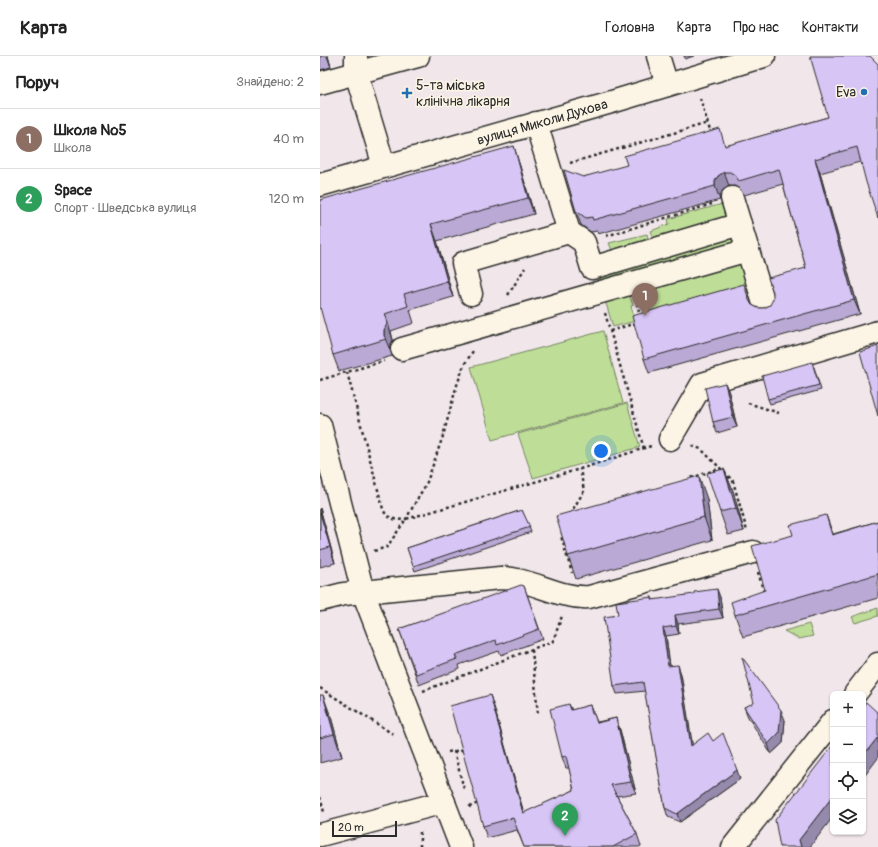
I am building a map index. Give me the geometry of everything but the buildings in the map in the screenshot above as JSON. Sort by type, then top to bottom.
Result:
[{"type":"street","points":[[320,83],[356,64],[418,56]]},
{"type":"street","points":[[658,56],[667,85]]},
{"type":"street","name":"вулиця Миколи Духова","points":[[320,185],[764,56]]},
{"type":"street","points":[[356,64],[384,166]]},
{"type":"street","points":[[536,123],[549,169],[576,237],[592,268],[740,224]]},
{"type":"street","points":[[732,198],[766,310]]},
{"type":"street","points":[[471,294],[463,263],[546,239],[576,237]]},
{"type":"street","points":[[402,349],[748,250]]},
{"type":"street","points":[[670,439],[702,384],[878,332]]},
{"type":"street","points":[[320,425],[363,592],[461,847]]},
{"type":"street","points":[[320,600],[344,594],[509,578],[518,579],[574,597],[598,595],[753,552]]},
{"type":"street","points":[[856,691],[878,664]]},
{"type":"street","points":[[733,847],[830,725]]},
{"type":"street","points":[[320,835],[444,802]]},
{"type":"path","points":[[700,98],[712,138]]},
{"type":"path","points":[[549,169],[708,123]]},
{"type":"path","points":[[576,237],[732,198]]},
{"type":"path","points":[[354,556],[387,547],[406,519],[427,482],[443,436],[464,365],[525,268],[546,239]]},
{"type":"path","points":[[610,331],[642,321],[631,284]]},
{"type":"path","points":[[599,293],[644,449]]},
{"type":"path","points":[[320,380],[400,357],[402,349]]},
{"type":"path","points":[[347,372],[383,508],[386,514],[392,519],[399,521],[580,469],[644,449],[670,439],[701,449],[733,481],[765,597]]},
{"type":"path","points":[[748,403],[779,413]]},
{"type":"path","points":[[684,480],[721,468]]},
{"type":"path","points":[[567,519],[574,505],[584,491],[580,469]]},
{"type":"path","points":[[404,699],[553,641],[574,597],[561,536],[563,530]]},
{"type":"path","points":[[532,650],[538,715]]},
{"type":"path","points":[[320,688],[426,755]]},
{"type":"path","points":[[454,751],[465,793]]},
{"type":"path","points":[[467,800],[469,807]]},
{"type":"green space","points":[[726,203],[732,223],[656,243],[651,231],[669,224],[668,219]]},
{"type":"green space","points":[[736,233],[739,245],[599,283],[596,271]]},
{"type":"green space","points":[[647,234],[650,246],[614,255],[609,243]]},
{"type":"green space","points":[[744,262],[753,291],[673,313],[645,318],[637,290]]},
{"type":"green space","points":[[629,293],[633,305],[631,306],[635,321],[613,327],[605,300]]},
{"type":"green space","points":[[603,331],[623,403],[492,440],[471,367]]},
{"type":"green space","points":[[627,403],[640,447],[533,478],[518,434]]},
{"type":"green space","points":[[878,608],[878,616],[855,623],[852,617],[854,616]]},
{"type":"green space","points":[[809,624],[813,636],[799,639],[784,631]]},
{"type":"place","name":"Eva","points":[[864,92]]},
{"type":"place","name":"5-та міська клінічна лікарня","points":[[407,93]]},
{"type":"place","name":"Школа №5","points":[[645,316]]},
{"type":"place","name":"Space","points":[[565,836]]}]
